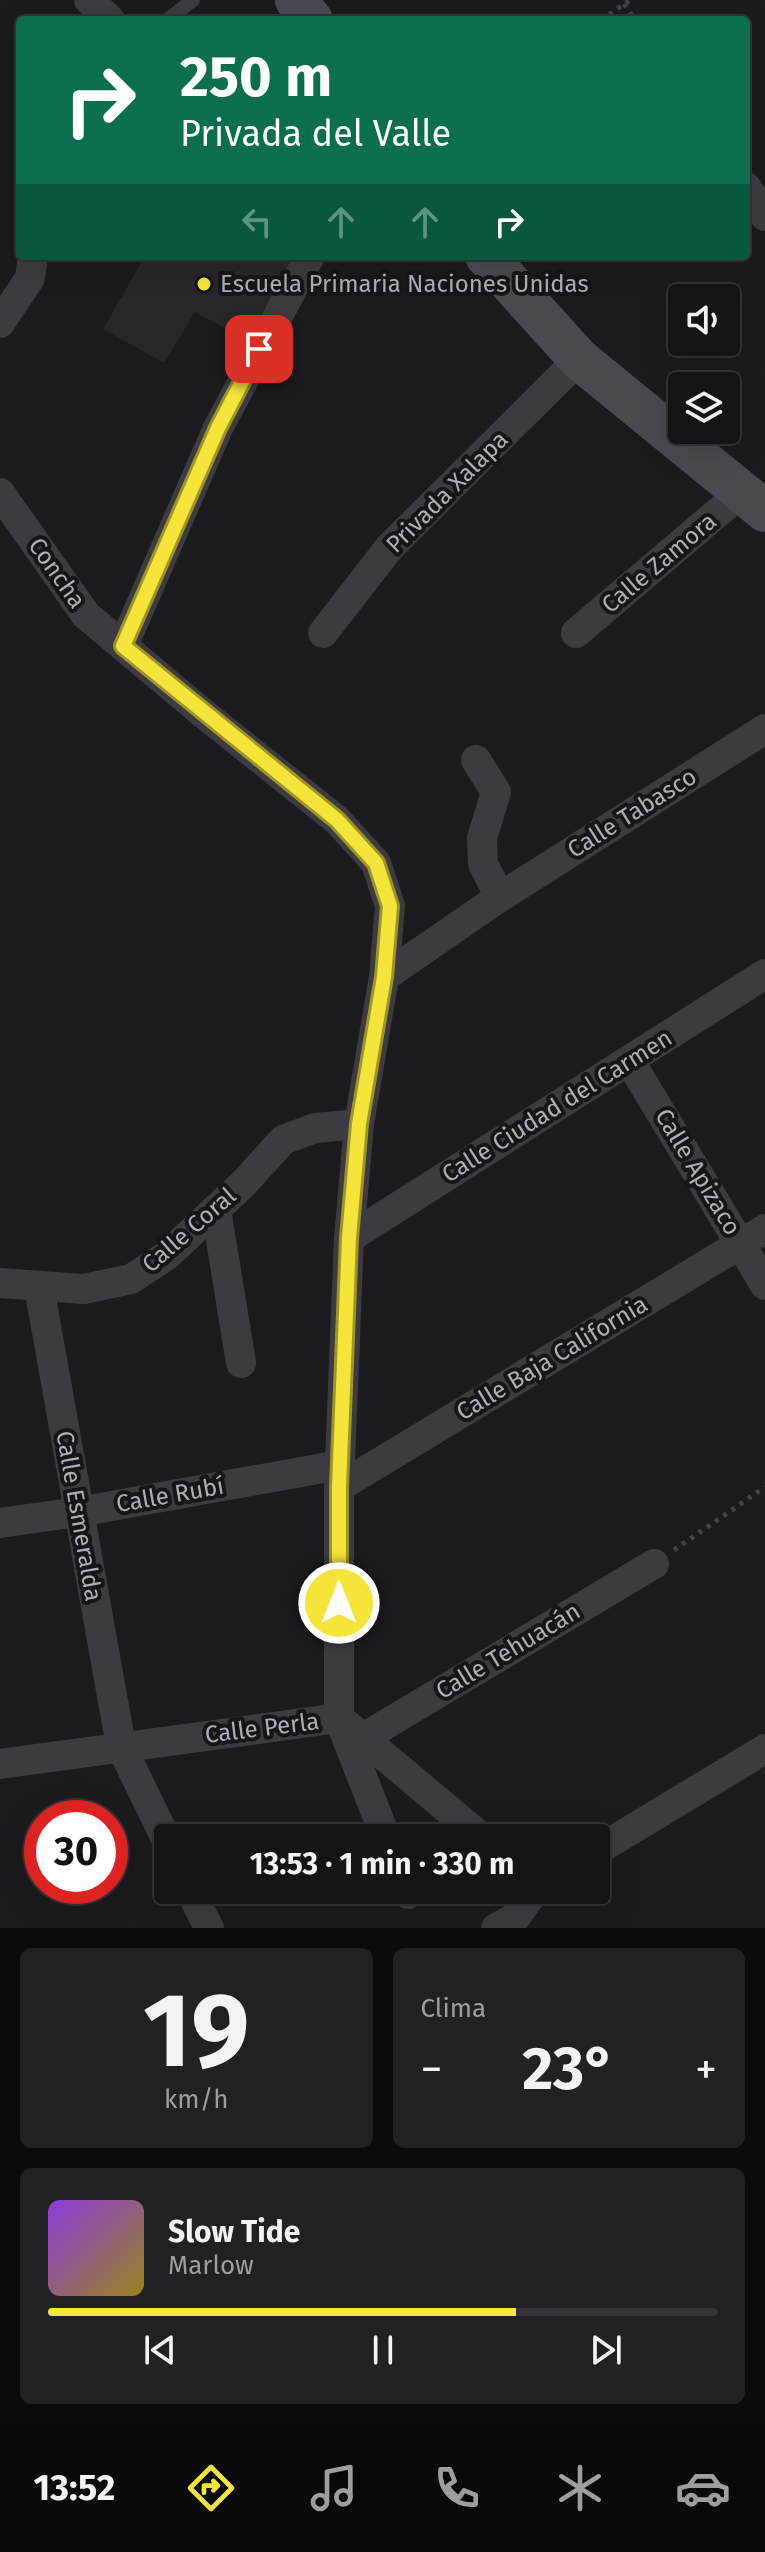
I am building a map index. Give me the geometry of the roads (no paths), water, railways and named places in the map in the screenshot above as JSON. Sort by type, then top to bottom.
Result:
[{"type":"main road","points":[[296,0],[309,16]]},
{"type":"main road","points":[[490,260],[579,359],[753,502]]},
{"type":"street","points":[[89,0],[106,16]]},
{"type":"street","points":[[750,193],[765,216]]},
{"type":"street","points":[[0,323],[30,278],[32,260]]},
{"type":"street","points":[[123,646],[218,428],[308,260]]},
{"type":"street","name":"Privada Xalapa","points":[[323,633],[389,548],[579,359]]},
{"type":"street","name":"Concha","points":[[0,493],[86,615],[337,820],[376,863],[390,906],[384,977],[359,1124],[349,1238],[340,1476],[339,1718]]},
{"type":"street","name":"Calle Zamora","points":[[576,633],[753,502]]},
{"type":"street","name":"Calle Tabasco","points":[[384,977],[500,897],[765,729]]},
{"type":"street","points":[[476,760],[496,792],[482,838],[483,864],[500,897]]},
{"type":"street","name":"Calle Ciudad del Carmen","points":[[349,1238],[765,974]]},
{"type":"street","name":"Calle Apizaco","points":[[629,1060],[753,1236],[765,1285]]},
{"type":"street","name":"Calle Coral","points":[[0,1283],[84,1289],[131,1279],[166,1256],[283,1140],[315,1128],[359,1124]]},
{"type":"street","points":[[216,1209],[241,1363]]},
{"type":"street","name":"Calle Baja California","points":[[340,1476],[753,1236]]},
{"type":"street","name":"Calle Esmeralda","points":[[39,1287],[121,1746],[159,1824]]},
{"type":"street","name":"Calle Rubí","points":[[0,1523],[340,1476]]},
{"type":"street","name":"Calle Tehuacán","points":[[363,1738],[654,1564]]},
{"type":"street","points":[[339,1718],[381,1824]]},
{"type":"street","name":"Calle Perla","points":[[0,1764],[339,1718],[465,1824]]},
{"type":"street","points":[[610,1843],[765,1749]]},
{"type":"street","points":[[197,1904],[209,1928]]},
{"type":"street","points":[[496,1928],[515,1918],[525,1904]]},
{"type":"lane","points":[[172,16],[193,0]]},
{"type":"place","name":"Escuela Primaria Naciones Unidas","points":[[204,284]]}]
